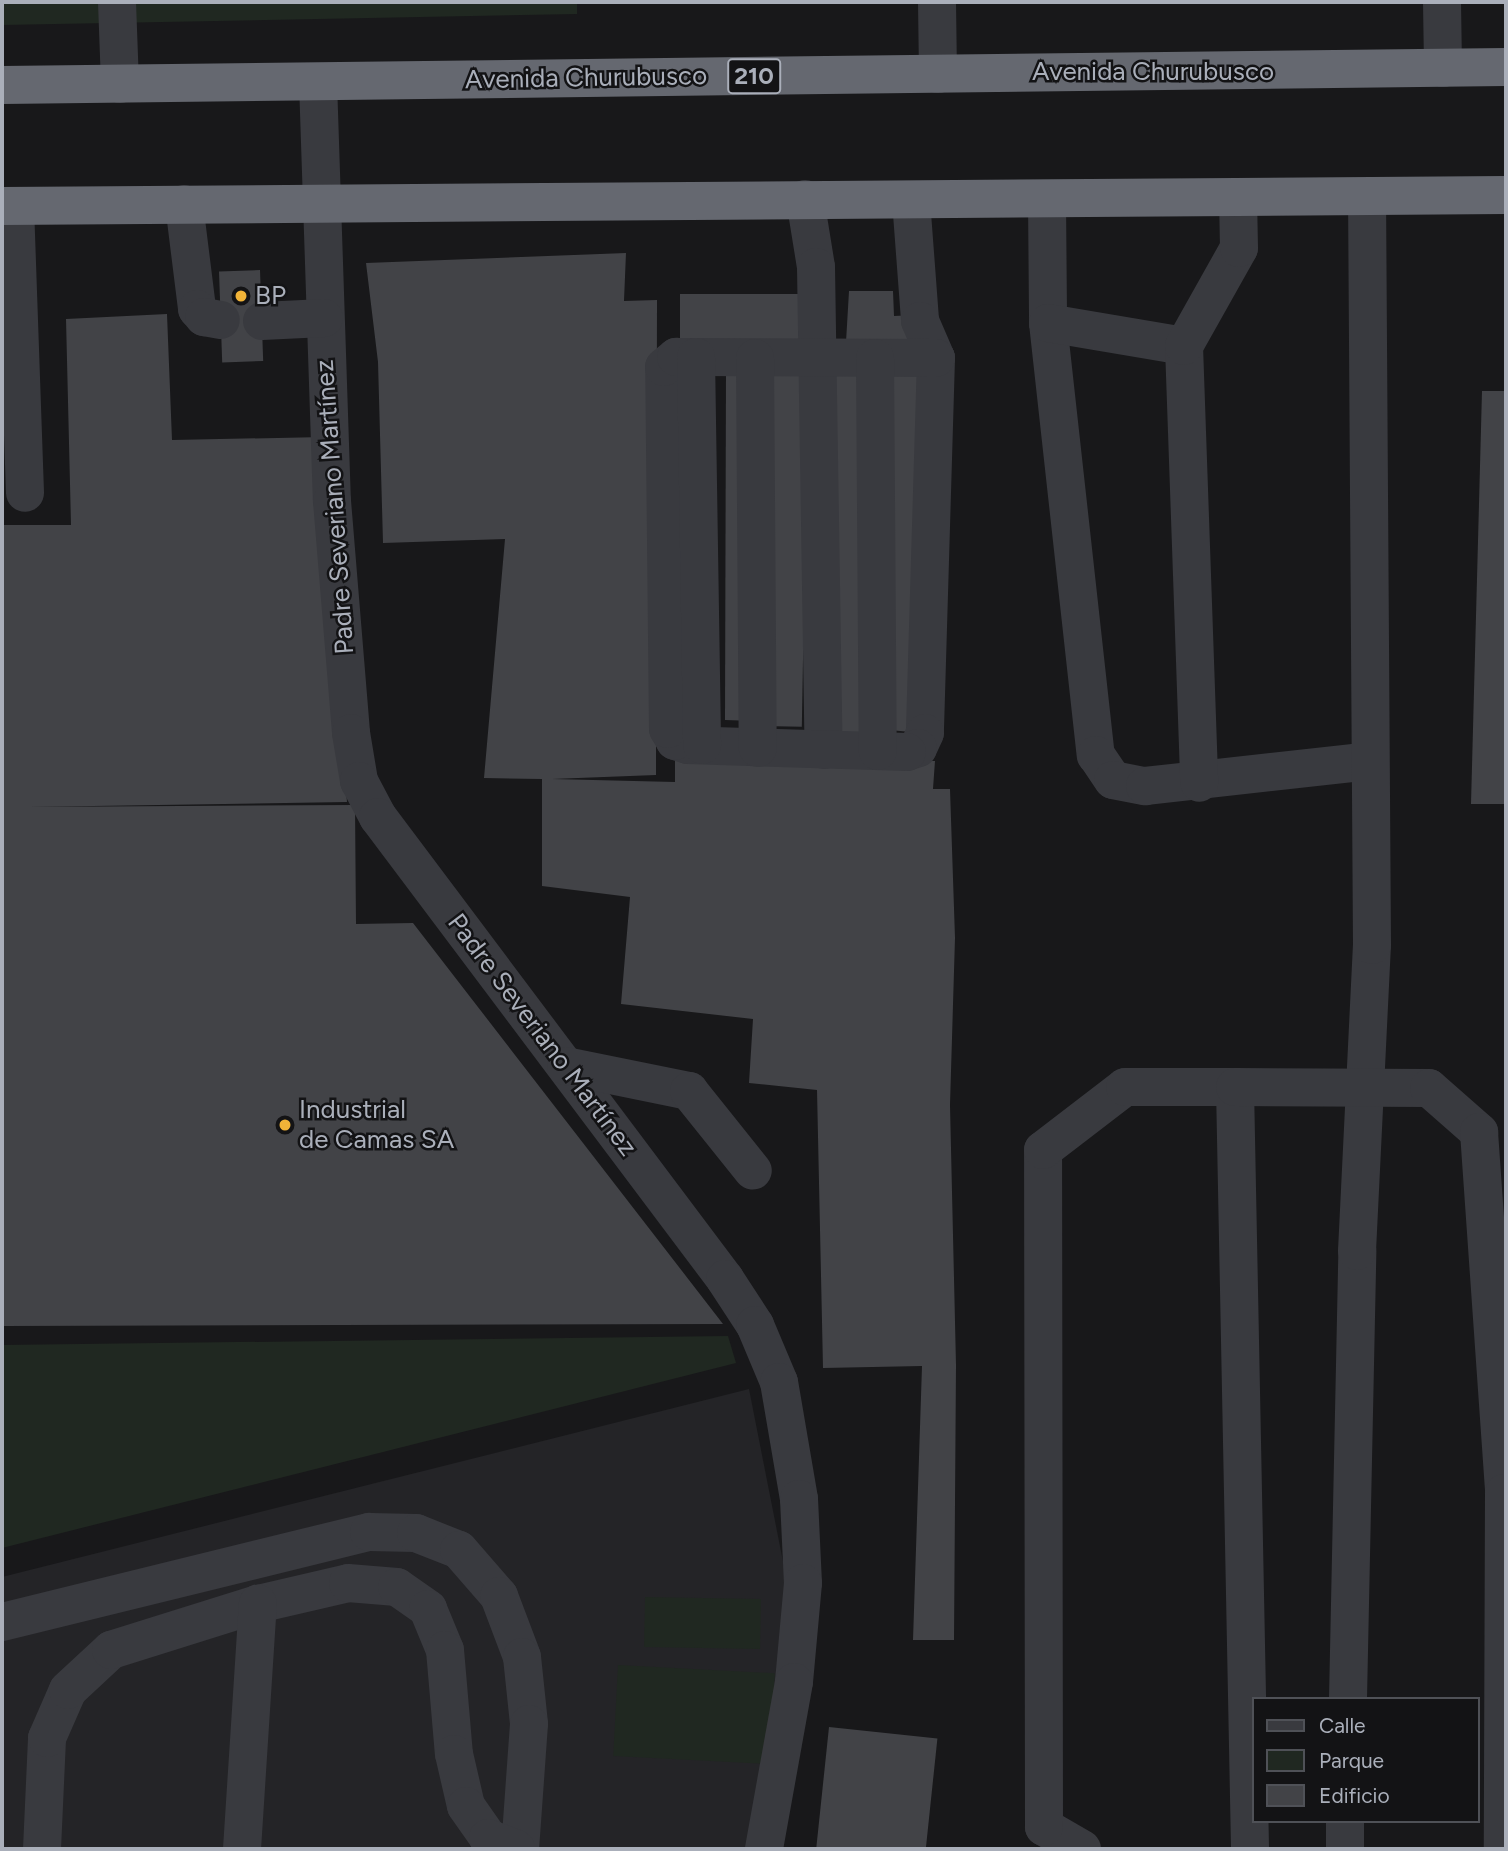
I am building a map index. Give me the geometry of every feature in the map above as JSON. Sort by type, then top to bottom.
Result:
[{"type":"highway","name":"Avenida Churubusco","points":[[2,85],[1506,67]]},
{"type":"highway","points":[[8,206],[320,201],[1047,200],[1506,195]]},
{"type":"street","points":[[117,2],[120,84]]},
{"type":"street","points":[[937,2],[938,74]]},
{"type":"street","points":[[1442,2],[1443,68]]},
{"type":"street","name":"Padre Severiano Martínez","points":[[318,82],[332,501],[351,733],[359,781],[378,817],[725,1279],[755,1325],[779,1382],[799,1499],[803,1583],[794,1682],[764,1849]]},
{"type":"street","points":[[1348,1697],[1365,1087],[1372,945],[1367,197]]},
{"type":"street","points":[[1199,783],[1184,346],[1239,248],[1238,198]]},
{"type":"street","points":[[806,199],[816,267],[814,359],[824,750]]},
{"type":"street","points":[[911,200],[919,321],[936,358],[925,733],[918,748],[878,751],[702,746],[696,357],[936,358]]},
{"type":"street","points":[[1047,200],[1048,323],[1096,755],[1113,780],[1145,786],[1199,783],[1370,761]]},
{"type":"street","points":[[184,204],[197,309],[204,317],[221,320]]},
{"type":"street","points":[[8,206],[25,493]]},
{"type":"street","points":[[262,321],[324,318]]},
{"type":"street","points":[[1048,323],[1184,346]]},
{"type":"street","points":[[755,358],[758,748]]},
{"type":"street","points":[[875,358],[878,751]]},
{"type":"street","points":[[566,1066],[689,1091],[752,1171]]},
{"type":"street","points":[[1082,1849],[1044,1827],[1042,1150],[1125,1087],[1365,1087],[1429,1088],[1479,1132],[1504,1493],[1503,1849]]},
{"type":"street","points":[[1235,1087],[1250,1849]]},
{"type":"street","points":[[2,1622],[369,1532],[416,1533],[459,1550],[499,1596],[522,1657],[529,1724],[518,1849],[488,1838],[466,1806],[454,1754],[445,1650],[428,1609],[397,1587],[348,1583],[258,1604],[111,1650],[68,1690],[47,1738],[42,1849]]},
{"type":"street","points":[[243,1849],[258,1604]]},
{"type":"street","points":[[1345,1823],[1345,1849]]},
{"type":"shaded area","points":[[749,1389],[788,1587],[755,1849],[2,1849],[2,1577]]},
{"type":"green space","points":[[2,2],[577,2],[577,14],[2,25]]},
{"type":"green space","points":[[728,1336],[736,1363],[2,1548],[2,1345]]},
{"type":"green space","points":[[645,1597],[761,1599],[760,1649],[644,1647]]},
{"type":"green space","points":[[618,1665],[775,1673],[770,1764],[613,1756]]},
{"type":"building","points":[[626,253],[624,301],[657,300],[656,775],[552,779],[675,782],[675,759],[935,761],[933,789],[950,789],[955,938],[950,1105],[956,1365],[954,1640],[913,1640],[922,1366],[823,1368],[817,1090],[749,1083],[753,1019],[621,1004],[630,897],[542,886],[542,779],[484,778],[505,539],[383,543],[378,362],[366,263]]},
{"type":"building","name":"BP","points":[[260,270],[263,361],[222,362],[219,271]]},
{"type":"building","points":[[849,291],[893,291],[894,316],[915,315],[915,341],[846,342]]},
{"type":"building","points":[[680,294],[803,294],[803,346],[680,346]]},
{"type":"building","points":[[167,314],[172,440],[324,437],[325,525],[347,802],[28,807],[355,805],[356,924],[413,923],[723,1324],[2,1326],[2,525],[71,525],[66,319]]},
{"type":"building","points":[[749,369],[755,721],[725,720],[726,371]]},
{"type":"building","points":[[864,370],[870,732],[834,733],[828,371]]},
{"type":"building","points":[[924,371],[911,732],[889,730],[887,372]]},
{"type":"building","points":[[760,372],[808,373],[802,727],[754,726]]},
{"type":"building","points":[[1482,391],[1506,391],[1506,804],[1471,804]]},
{"type":"building","points":[[829,1727],[937,1738],[926,1849],[816,1849]]},
{"type":"place","name":"BP","points":[[241,296]]},
{"type":"place","name":"Industrial de Camas SA","points":[[285,1125]]}]
